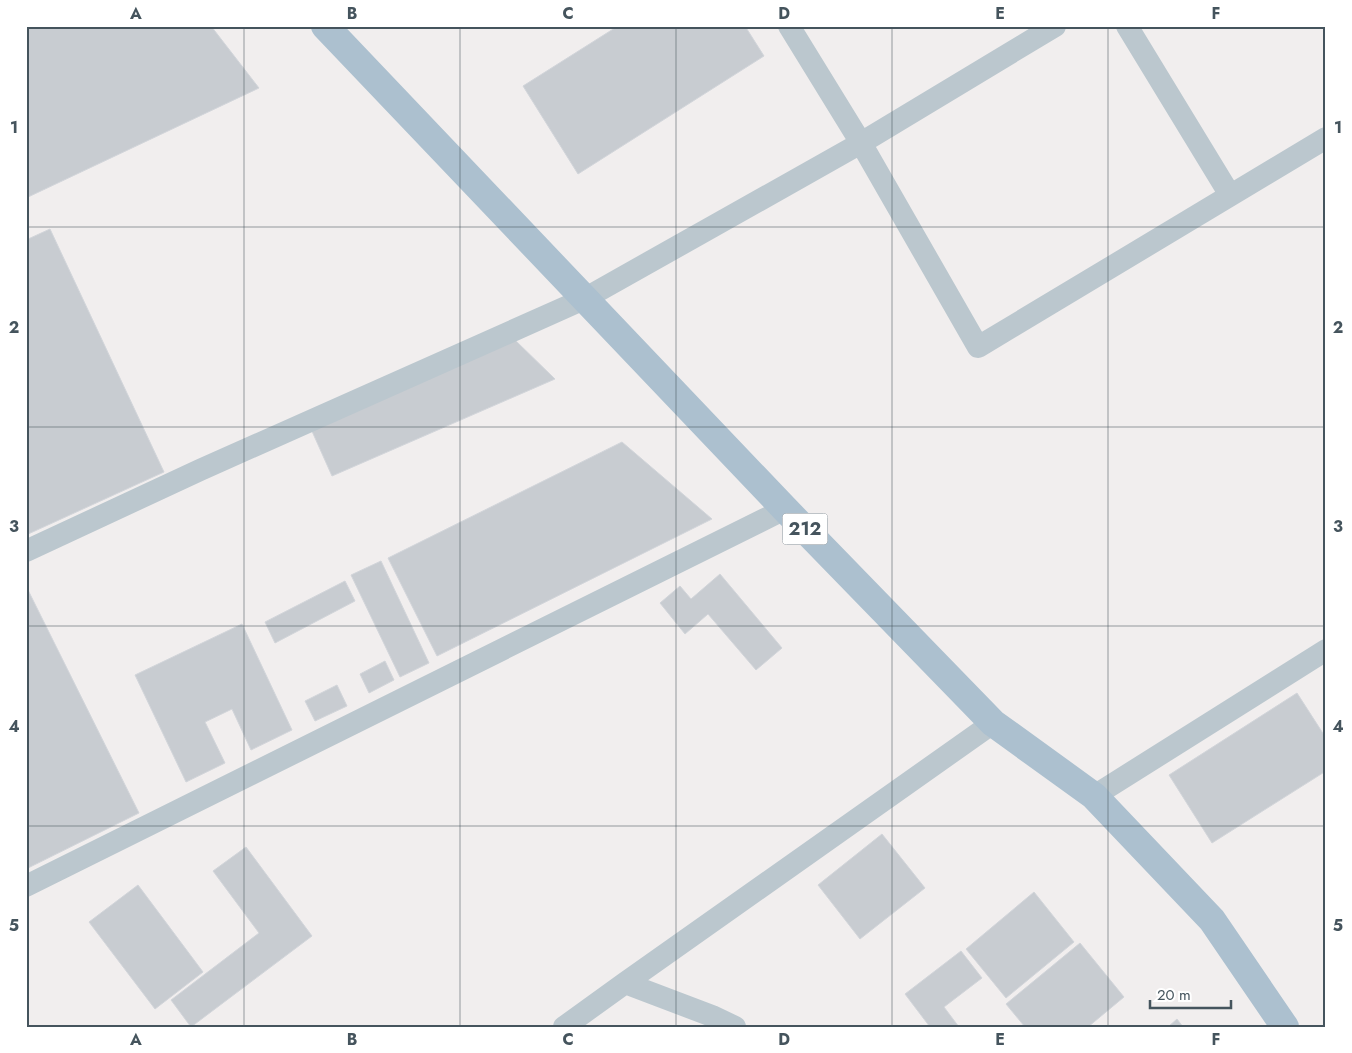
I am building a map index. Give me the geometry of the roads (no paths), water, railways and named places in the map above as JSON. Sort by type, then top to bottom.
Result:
[{"type":"main road","name":"212","points":[[325,26],[785,509],[993,723],[1094,796],[1212,920],[1285,1027]]},
{"type":"street","points":[[789,26],[861,143],[978,347],[1326,138]]},
{"type":"street","points":[[26,550],[584,298],[861,143],[1055,26]]},
{"type":"street","points":[[1126,26],[1230,195]]},
{"type":"street","points":[[26,886],[785,509]]},
{"type":"street","points":[[1094,796],[1326,650]]},
{"type":"street","points":[[564,1027],[993,723]]},
{"type":"street","points":[[625,982],[735,1027]]}]
